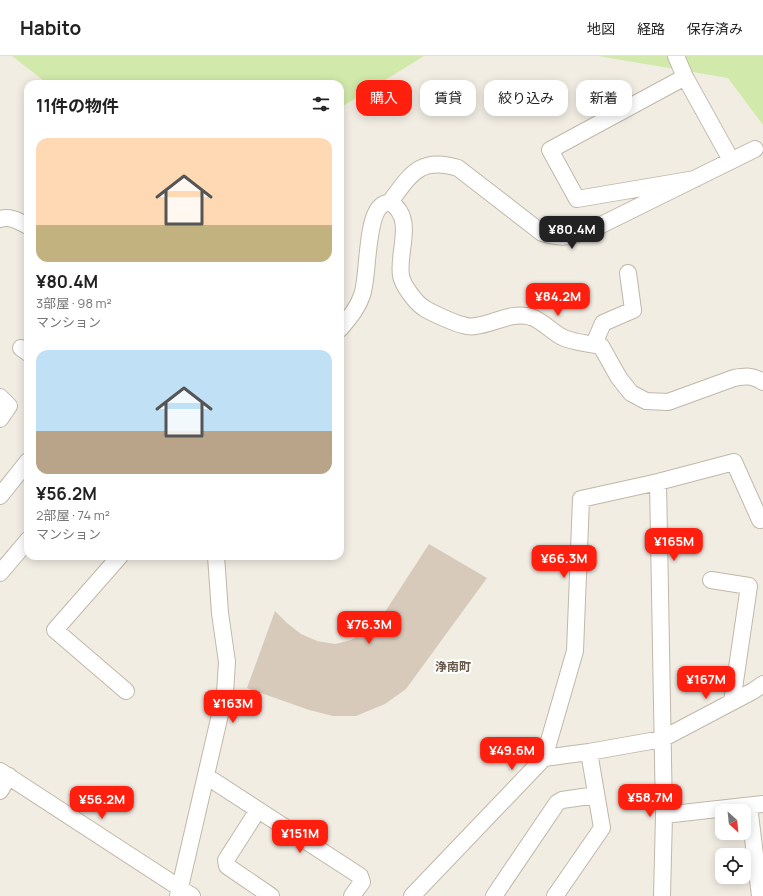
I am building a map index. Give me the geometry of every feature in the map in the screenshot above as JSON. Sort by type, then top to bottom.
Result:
[{"type":"street","points":[[676,56],[685,77],[732,160]]},
{"type":"street","points":[[685,77],[550,150],[577,199],[695,178]]},
{"type":"street","points":[[344,323],[357,308],[363,294],[370,234],[374,216],[383,204],[390,202],[407,179],[419,170],[432,164],[444,164],[458,168],[542,233],[555,237],[573,236],[593,229],[755,149]]},
{"type":"street","points":[[390,202],[396,206],[404,221],[400,260],[401,278],[410,294],[423,308],[463,326],[475,326],[514,315],[531,317],[563,338],[601,346],[619,378],[631,393],[646,401],[668,402],[734,378],[744,376],[754,377],[763,382]]},
{"type":"street","points":[[0,219],[5,217],[13,218],[24,224]]},
{"type":"street","points":[[594,344],[603,323],[633,310],[628,273]]},
{"type":"street","points":[[344,310],[357,308]]},
{"type":"street","points":[[0,398],[9,406],[0,419]]},
{"type":"street","points":[[412,896],[544,758],[575,651],[580,499],[658,482],[734,462],[760,520]]},
{"type":"street","points":[[0,496],[24,466]]},
{"type":"street","points":[[658,482],[664,815],[662,896]]},
{"type":"street","points":[[1,570],[24,544]]},
{"type":"street","points":[[116,560],[55,630],[126,691]]},
{"type":"street","points":[[0,791],[4,774],[184,893],[206,776],[225,693],[227,662],[220,613],[216,560]]},
{"type":"street","points":[[711,580],[749,586],[732,702]]},
{"type":"street","points":[[544,758],[589,752],[662,739],[753,691],[763,684]]},
{"type":"street","points":[[555,896],[602,828],[589,752]]},
{"type":"street","points":[[206,776],[360,876],[362,882],[352,896]]},
{"type":"street","points":[[494,896],[557,803],[562,800],[596,795]]},
{"type":"street","points":[[664,815],[756,805],[760,896]]},
{"type":"street","points":[[258,810],[226,860],[227,866],[271,896]]},
{"type":"green space","points":[[12,56],[424,56],[385,80],[356,80],[356,98],[344,106],[344,80],[43,80]]},
{"type":"green space","points":[[598,56],[763,56],[763,125],[728,78]]},
{"type":"building","points":[[429,544],[487,578],[406,689],[385,704],[356,716],[333,716],[309,710],[247,688],[275,611],[301,634],[317,641],[335,644],[351,640],[369,630],[381,618]]},
{"type":"district","name":"浄南町","points":[[453,666]]}]
